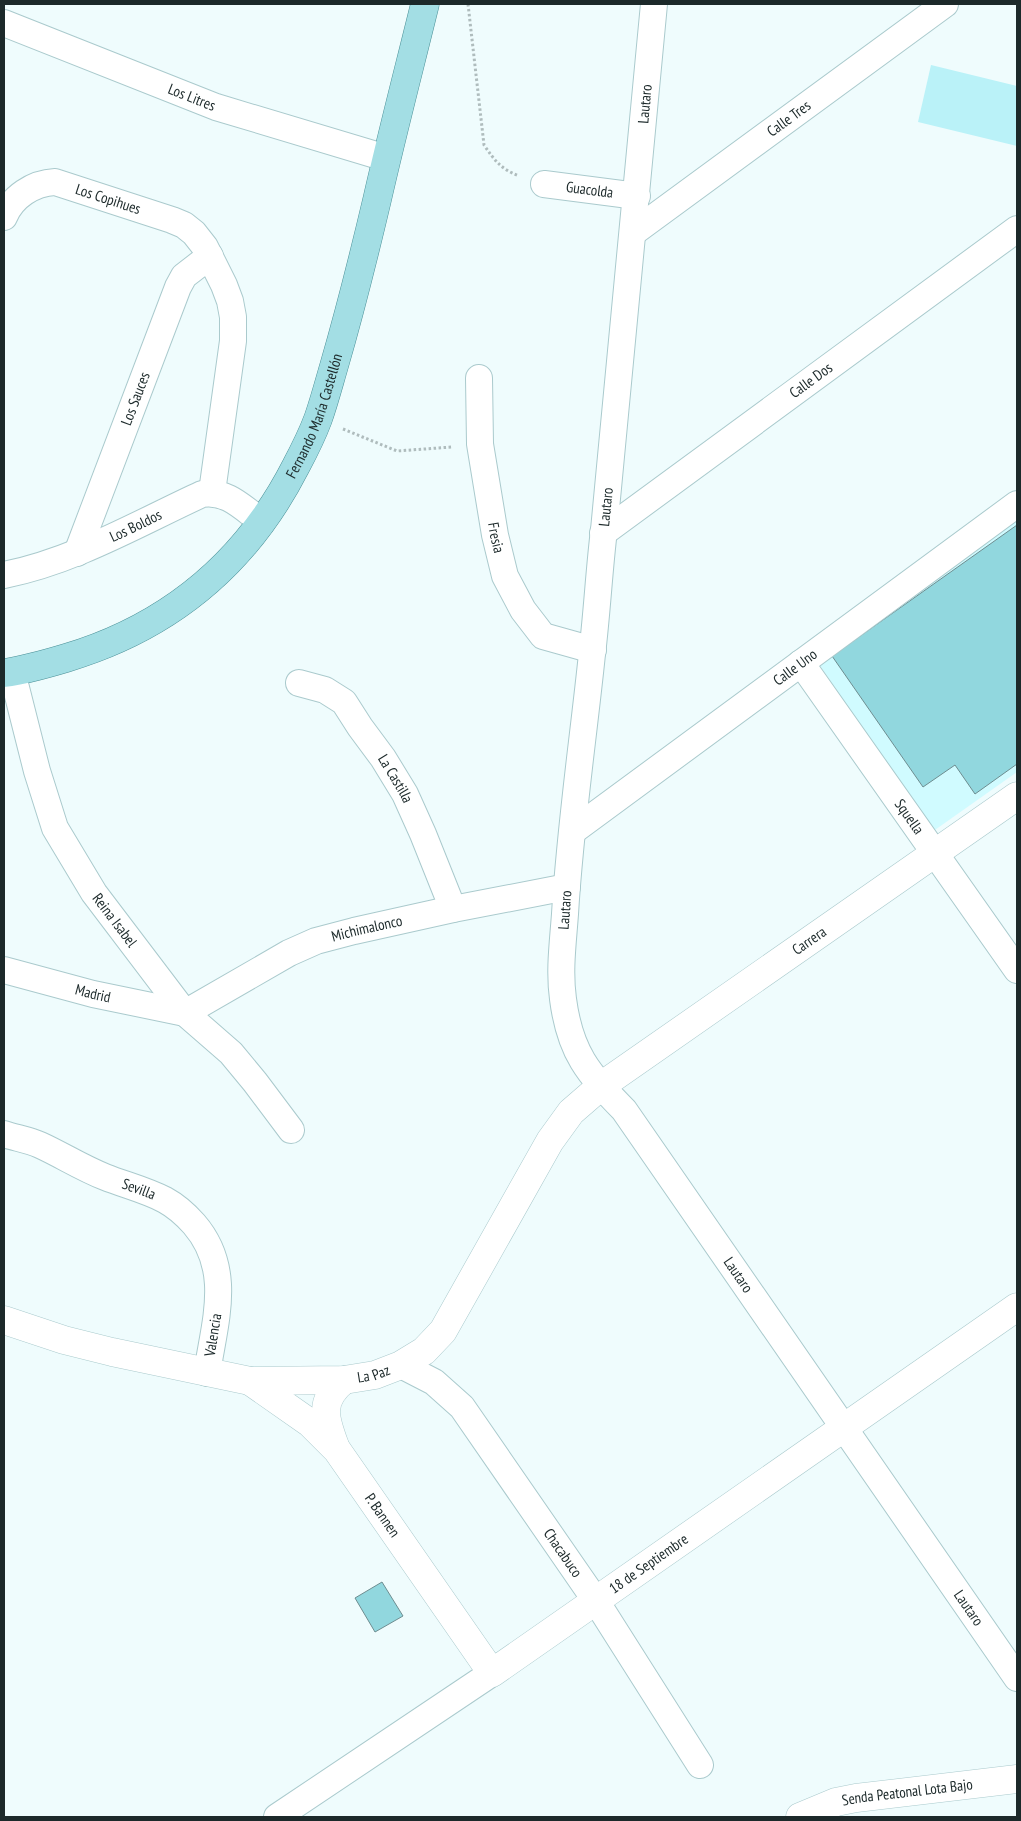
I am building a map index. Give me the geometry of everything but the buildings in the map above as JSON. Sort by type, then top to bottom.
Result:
[{"type":"main road","name":"Fernando María Castellón","points":[[8,672],[46,664],[108,644],[136,632],[166,614],[193,594],[242,548],[262,522],[290,477],[318,420],[355,294],[386,158],[425,4]]},
{"type":"street","name":"Lautaro","points":[[654,4],[634,232],[593,650],[567,887],[562,973],[565,1010],[572,1039],[581,1060],[590,1074],[624,1110],[1017,1678]]},
{"type":"street","name":"Calle Tres","points":[[634,232],[945,4]]},
{"type":"street","name":"Los Litres","points":[[4,23],[216,107],[386,158]]},
{"type":"street","name":"Los Copihues","points":[[4,217],[14,201],[30,189],[46,183],[62,184],[184,225],[200,239],[210,256]]},
{"type":"street","name":"Guacolda","points":[[544,184],[637,196]]},
{"type":"street","name":"Calle Dos","points":[[603,533],[1017,230]]},
{"type":"street","points":[[210,256],[230,301],[234,329],[212,492],[229,497],[262,522]]},
{"type":"street","name":"Los Sauces","points":[[76,553],[178,287],[188,272],[210,256]]},
{"type":"street","name":"Fresia","points":[[479,378],[480,444],[495,535],[505,576],[523,610],[543,636],[593,650]]},
{"type":"street","name":"Los Boldos","points":[[4,575],[38,567],[76,553],[202,494],[212,492]]},
{"type":"street","name":"Calle Uno","points":[[573,831],[1017,504]]},
{"type":"street","name":"Squella","points":[[801,663],[1017,970]]},
{"type":"street","name":"Reina Isabel","points":[[8,672],[55,828],[94,893],[185,1012],[231,1053],[291,1130]]},
{"type":"street","name":"La Castilla","points":[[299,683],[326,690],[344,702],[383,758],[405,794],[453,909]]},
{"type":"street","name":"Carrera","points":[[601,1086],[1017,796]]},
{"type":"street","name":"Michimalonco","points":[[185,1012],[289,953],[316,941],[453,909],[567,887]]},
{"type":"street","name":"Madrid","points":[[4,970],[124,1002],[185,1012]]},
{"type":"street","name":"La Paz","points":[[4,1320],[64,1340],[250,1381],[344,1380],[375,1374],[401,1365],[424,1351],[443,1330],[560,1126],[571,1112],[601,1086]]},
{"type":"street","name":"Sevilla","points":[[4,1134],[39,1145],[82,1168],[143,1190],[167,1201],[186,1215],[203,1234],[214,1254],[219,1297]]},
{"type":"street","name":"Valencia","points":[[207,1373],[219,1297]]},
{"type":"street","name":"18 de Septiembre","points":[[277,1817],[492,1673],[1017,1307]]},
{"type":"street","name":"Chacabuco","points":[[401,1365],[434,1382],[462,1407],[596,1601],[700,1765]]},
{"type":"street","points":[[337,1450],[325,1413],[327,1399],[332,1389],[344,1380]]},
{"type":"street","name":"P. Bannen","points":[[250,1381],[310,1423],[337,1450],[492,1673]]},
{"type":"street","name":"Senda Peatonal Lota Bajo","points":[[800,1817],[836,1802],[856,1798],[1017,1779]]},
{"type":"path","points":[[468,4],[484,145],[495,162],[507,172],[544,184]]},
{"type":"path","points":[[318,420],[397,451],[480,444]]},
{"type":"shaded area","points":[[931,65],[1017,86],[1017,146],[918,122]]},
{"type":"shaded area","points":[[1017,519],[1017,772],[932,832],[817,661]]}]
